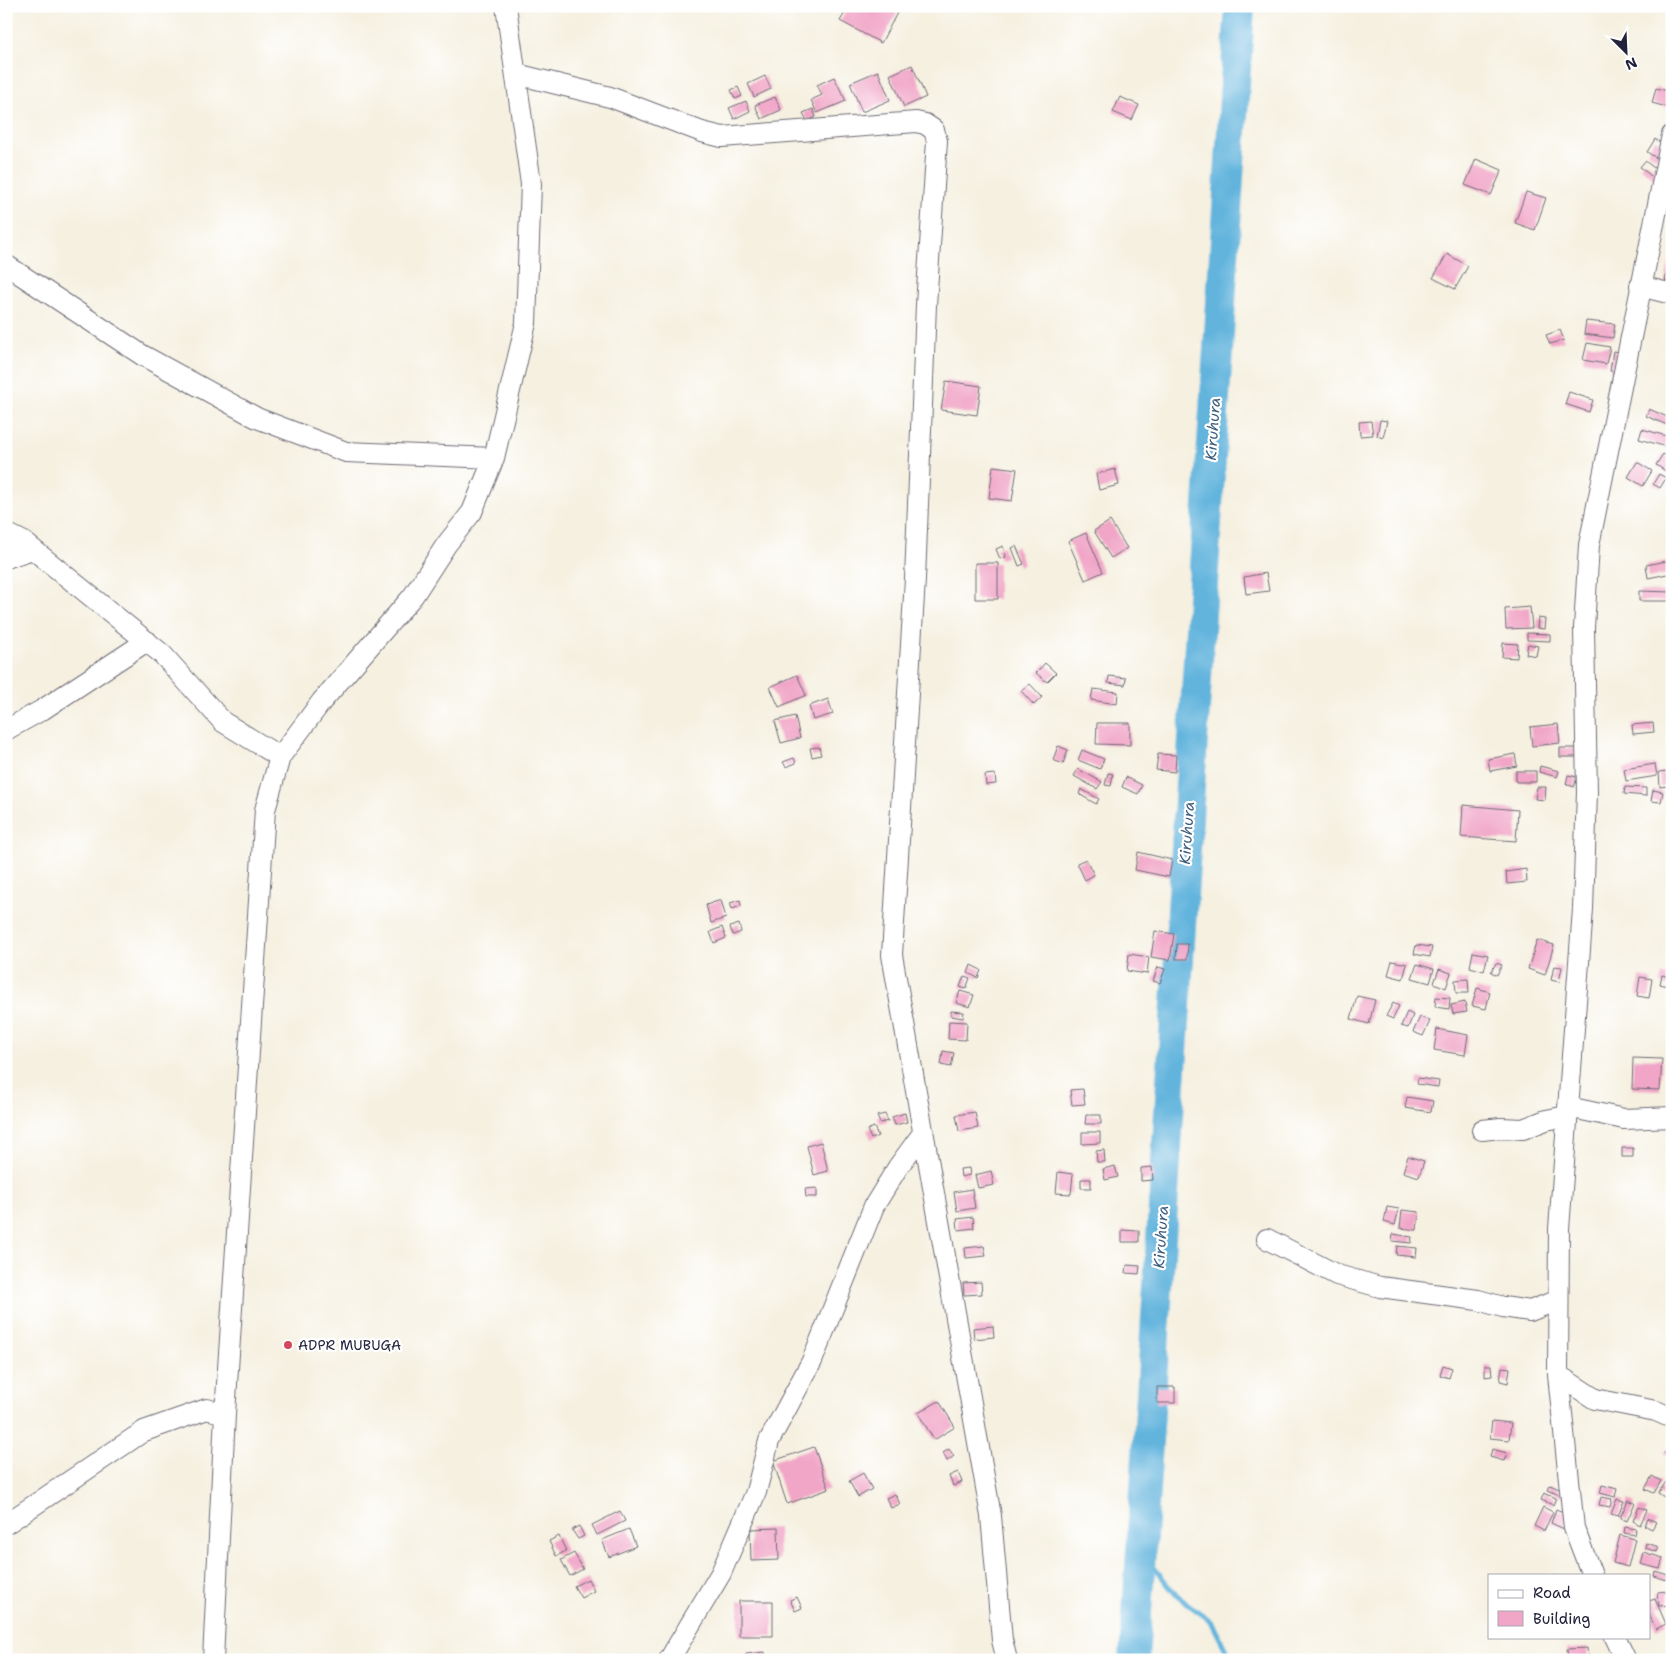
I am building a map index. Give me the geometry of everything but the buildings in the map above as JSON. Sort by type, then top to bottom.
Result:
[{"type":"street","points":[[213,1660],[225,1414],[265,810],[280,757],[322,701],[413,596],[446,545],[472,512],[494,458],[526,323],[531,184],[506,6]]},
{"type":"street","points":[[516,74],[610,97],[702,132],[722,137],[916,122],[925,124],[934,130],[937,141],[926,305],[915,579],[892,955],[991,1516],[1002,1640],[1007,1660]]},
{"type":"street","points":[[1592,1574],[1574,1528],[1558,1375],[1559,1230],[1583,909],[1586,792],[1584,628],[1589,545],[1672,135]]},
{"type":"street","points":[[6,265],[142,355],[257,418],[346,452],[494,458]]},
{"type":"street","points":[[1640,286],[1672,294]]},
{"type":"street","points":[[6,533],[32,548],[162,654],[223,722],[280,757]]},
{"type":"street","points":[[6,558],[32,548]]},
{"type":"street","points":[[6,730],[42,710],[146,641]]},
{"type":"street","points":[[1482,1130],[1501,1128],[1523,1129],[1568,1112],[1624,1119],[1672,1117]]},
{"type":"street","points":[[669,1660],[721,1574],[756,1492],[769,1441],[812,1361],[874,1206],[898,1166],[923,1133]]},
{"type":"street","points":[[1267,1239],[1337,1275],[1380,1287],[1478,1300],[1503,1308],[1530,1312],[1558,1300]]},
{"type":"street","points":[[1558,1375],[1595,1399],[1656,1411],[1672,1418]]},
{"type":"street","points":[[6,1524],[144,1431],[207,1410],[225,1414]]},
{"type":"street","points":[[1615,1638],[1626,1660]]},
{"type":"waterway","name":"Kiruhura","points":[[1134,1660],[1240,6]]},
{"type":"waterway","points":[[1141,1551],[1177,1596],[1211,1621],[1231,1660]]},
{"type":"place","name":"ADPR MUBUGA","points":[[288,1345]]}]
